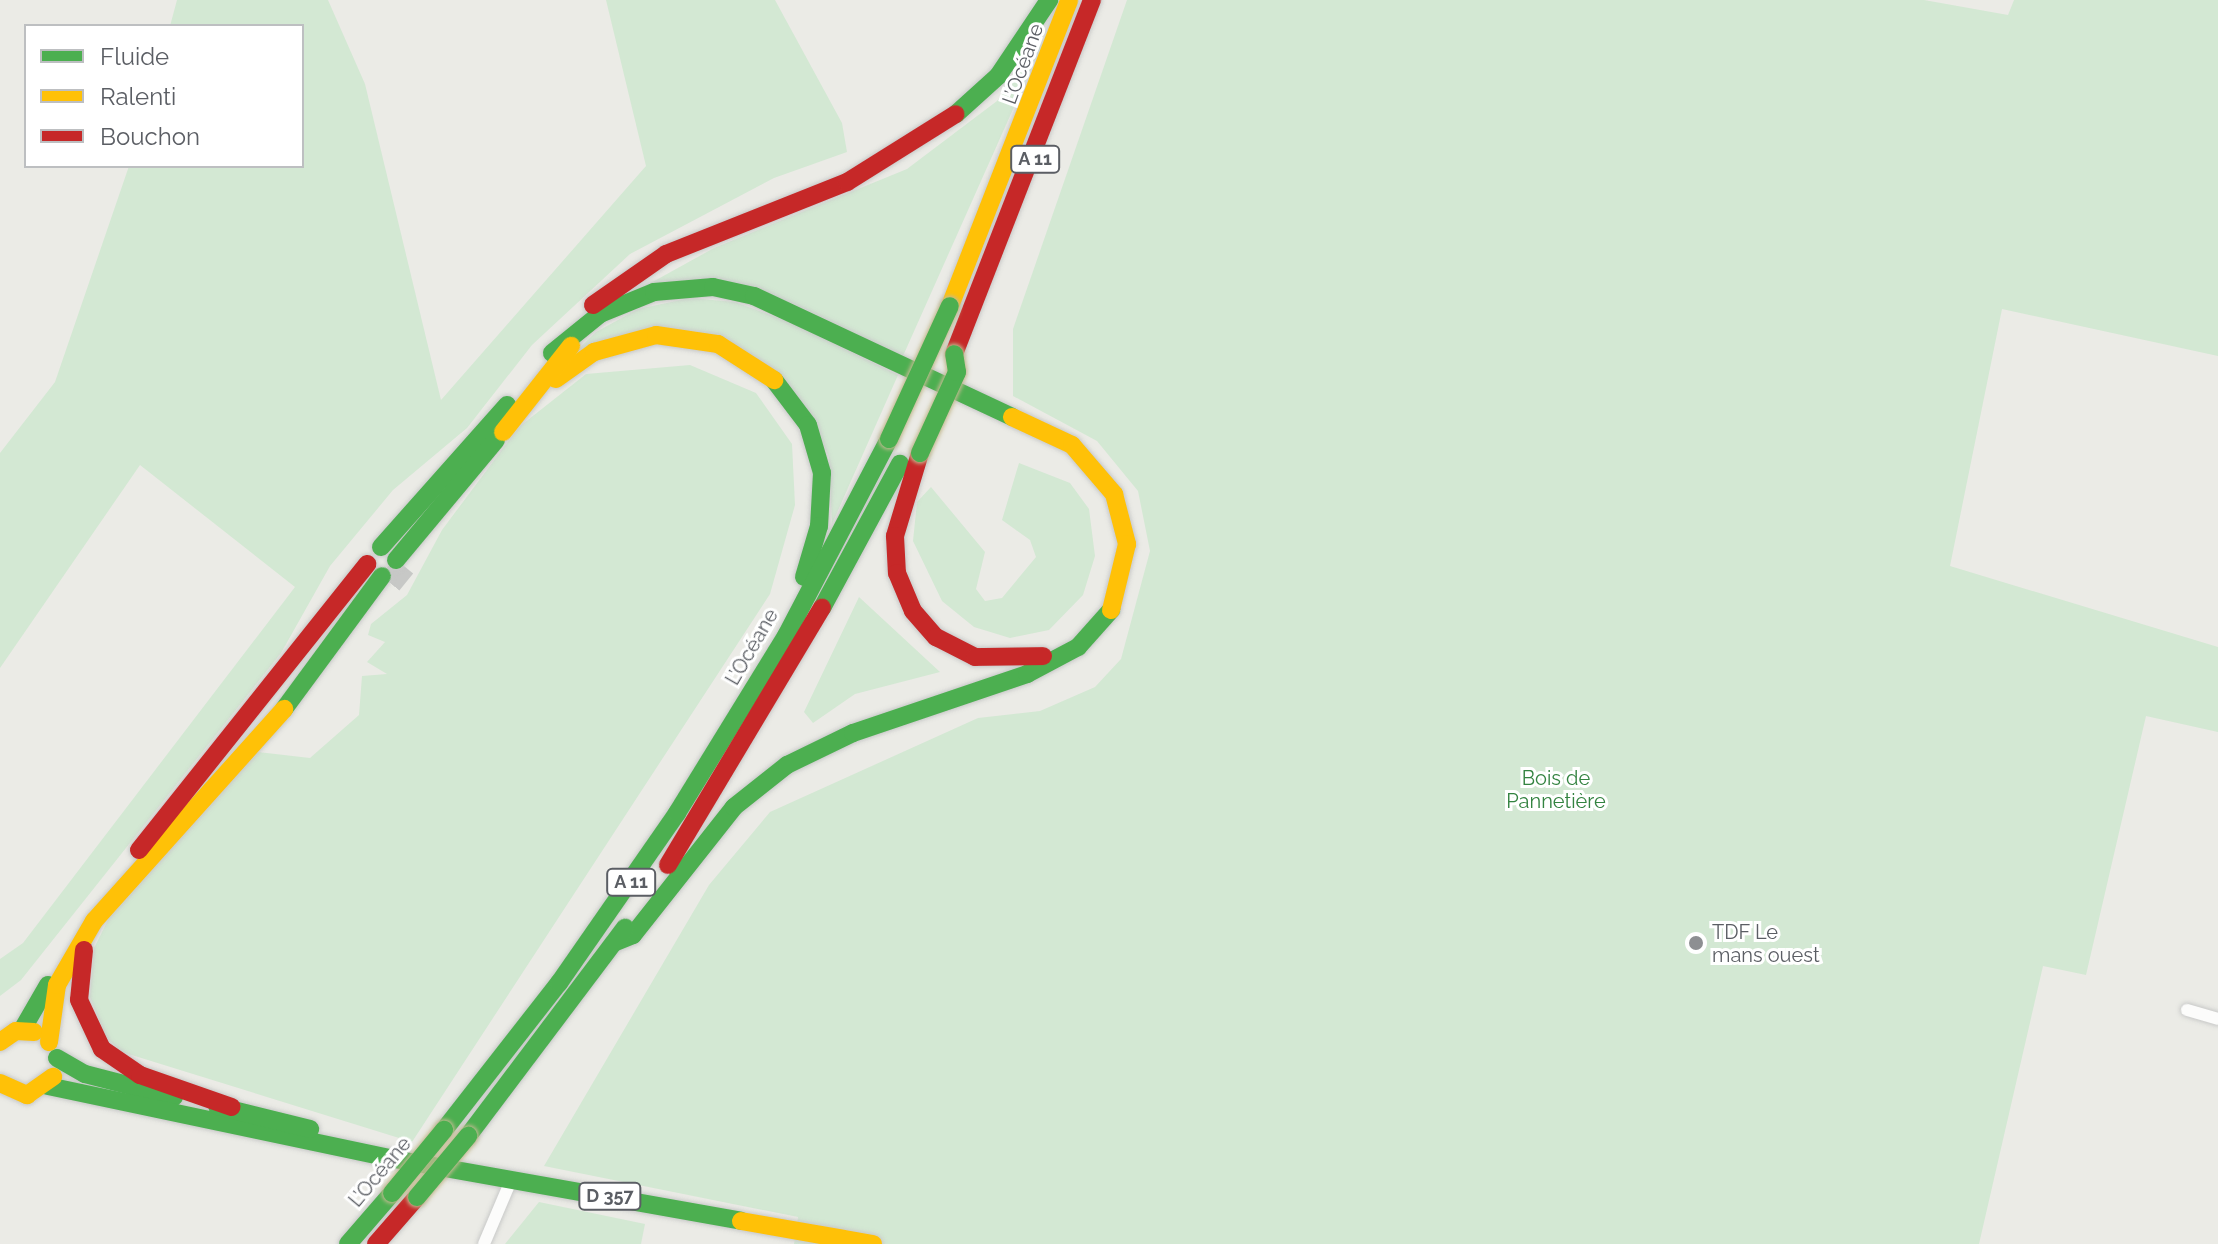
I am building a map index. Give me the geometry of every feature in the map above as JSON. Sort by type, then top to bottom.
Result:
[{"type":"main road","points":[[786,636],[817,535],[822,473],[800,412],[760,367],[687,337],[624,340],[562,374],[459,472],[389,554],[596,303],[666,254],[847,182],[933,135],[998,76],[1049,0]]},
{"type":"main road","name":"L’Océane","points":[[348,1244],[444,1130],[608,916],[786,636],[889,439],[950,306],[1069,0]]},
{"type":"main road","name":"A 11","points":[[376,1244],[468,1136],[616,942],[753,732],[914,450],[970,315],[1092,0]]},
{"type":"main road","points":[[552,353],[600,314],[654,292],[713,287],[754,296],[1072,445],[1114,494],[1127,544],[1110,612],[1078,647],[1027,674],[853,733],[787,765],[734,807],[633,935],[616,942]]},
{"type":"main road","points":[[503,432],[572,345],[616,314],[680,295],[761,306],[1035,432],[1088,470],[1111,505],[1121,548],[1111,591],[1091,625],[1052,652],[1001,662],[961,652],[922,624],[900,585],[894,548],[900,505],[914,450]]},
{"type":"main road","points":[[0,1042],[22,1030],[74,931],[329,612],[375,570],[352,621],[274,723],[94,921],[57,985],[48,1086],[27,1095],[0,1083]]},
{"type":"main road","points":[[316,628],[334,642]]},
{"type":"main road","points":[[94,921],[78,979],[91,1035],[140,1075],[232,1107]]},
{"type":"main road","points":[[22,1030],[53,1050]]},
{"type":"main road","name":"D 357","points":[[53,1050],[99,1079],[232,1107],[437,1164]]},
{"type":"main road","name":"D 357","points":[[48,1086],[437,1164],[873,1244]]},
{"type":"street","points":[[2187,1010],[2218,1019]]},
{"type":"street","points":[[484,1244],[512,1178]]},
{"type":"green space","points":[[177,0],[328,0],[365,84],[441,400],[646,166],[606,0],[775,0],[842,123],[847,152],[774,178],[630,254],[532,345],[467,428],[393,490],[330,566],[281,653],[21,980],[0,996],[0,959],[23,943],[295,587],[140,465],[0,668],[0,453],[55,382],[128,168],[304,168],[304,24],[171,24]]},
{"type":"green space","name":"Bois de Pannetière","points":[[1127,0],[1924,0],[2008,15],[2014,0],[2218,0],[2218,356],[2002,309],[1950,566],[2218,647],[2218,732],[2146,716],[2086,975],[2043,966],[1979,1244],[794,1244],[798,1217],[544,1166],[709,885],[770,812],[978,718],[1040,711],[1095,687],[1121,659],[1150,551],[1138,491],[1097,441],[1013,396],[1013,329]]},
{"type":"green space","points":[[1043,42],[903,356],[792,303],[638,290],[714,248],[907,169],[997,101]]},
{"type":"green space","points":[[690,298],[735,302],[792,323],[898,375],[832,524],[829,457],[811,417],[695,331],[558,369],[596,332],[638,309]]},
{"type":"green space","points":[[690,365],[756,393],[792,444],[795,505],[770,594],[412,1142],[122,1052],[106,1037],[90,997],[94,948],[109,918],[258,752],[310,758],[359,715],[362,676],[387,674],[367,662],[385,642],[368,635],[371,624],[407,595],[442,530],[519,427],[586,374]]},
{"type":"green space","points":[[1019,463],[1070,483],[1089,509],[1095,556],[1083,595],[1049,630],[1010,638],[974,627],[942,601],[913,541],[917,502],[931,487],[985,552],[976,589],[985,601],[1002,598],[1036,557],[1030,540],[1002,520]]},
{"type":"green space","points":[[859,597],[940,672],[855,694],[813,723],[804,712]]},
{"type":"green space","points":[[539,1202],[645,1224],[641,1244],[505,1244]]},
{"type":"tunnel","points":[[390,583],[404,566]]},
{"type":"traffic: fast","points":[[956,114],[998,76],[1049,0]]},
{"type":"traffic: fast","points":[[552,353],[600,314],[654,292],[713,287],[754,296],[1012,417]]},
{"type":"traffic: fast","points":[[889,439],[950,306]]},
{"type":"traffic: fast","points":[[920,453],[957,372],[954,354]]},
{"type":"traffic: fast","points":[[774,380],[808,425],[822,473],[819,526],[804,577]]},
{"type":"traffic: fast","points":[[381,547],[507,405]]},
{"type":"traffic: fast","points":[[444,1130],[559,983],[677,813],[786,636],[889,439]]},
{"type":"traffic: fast","points":[[396,560],[496,440]]},
{"type":"traffic: fast","points":[[822,608],[900,464]]},
{"type":"traffic: fast","points":[[284,709],[382,576]]},
{"type":"traffic: fast","points":[[616,942],[633,935],[734,807],[787,765],[853,733],[1027,674],[1078,647],[1111,610]]},
{"type":"traffic: fast","points":[[468,1136],[625,928]]},
{"type":"traffic: fast","points":[[22,1030],[48,985]]},
{"type":"traffic: fast","points":[[57,1058],[85,1074],[174,1097]]},
{"type":"traffic: fast","points":[[48,1086],[394,1159],[741,1221]]},
{"type":"traffic: fast","points":[[217,1106],[310,1129]]},
{"type":"traffic: fast","points":[[392,1193],[444,1130]]},
{"type":"traffic: fast","points":[[417,1197],[468,1136]]},
{"type":"traffic: fast","points":[[348,1244],[392,1193]]},
{"type":"traffic: slow","points":[[950,306],[1069,0]]},
{"type":"traffic: slow","points":[[556,379],[594,352],[656,335],[718,344],[774,380]]},
{"type":"traffic: slow","points":[[503,432],[571,346]]},
{"type":"traffic: slow","points":[[1012,417],[1072,445],[1114,494],[1127,544],[1111,610]]},
{"type":"traffic: slow","points":[[49,1042],[57,985],[94,921],[284,709]]},
{"type":"traffic: slow","points":[[0,1042],[16,1031],[34,1032]]},
{"type":"traffic: slow","points":[[0,1083],[27,1095],[53,1077]]},
{"type":"traffic: slow","points":[[741,1221],[873,1244]]},
{"type":"traffic: jam","points":[[954,354],[1092,0]]},
{"type":"traffic: jam","points":[[593,305],[666,254],[847,182],[956,114]]},
{"type":"traffic: jam","points":[[920,453],[895,536],[897,573],[913,611],[936,637],[975,657],[1043,656]]},
{"type":"traffic: jam","points":[[139,850],[367,564]]},
{"type":"traffic: jam","points":[[668,865],[822,608]]},
{"type":"traffic: jam","points":[[84,950],[79,1000],[102,1049],[140,1075],[232,1107]]},
{"type":"traffic: jam","points":[[376,1244],[417,1197]]},
{"type":"place","name":"TDF Le mans ouest","points":[[1696,943]]}]
